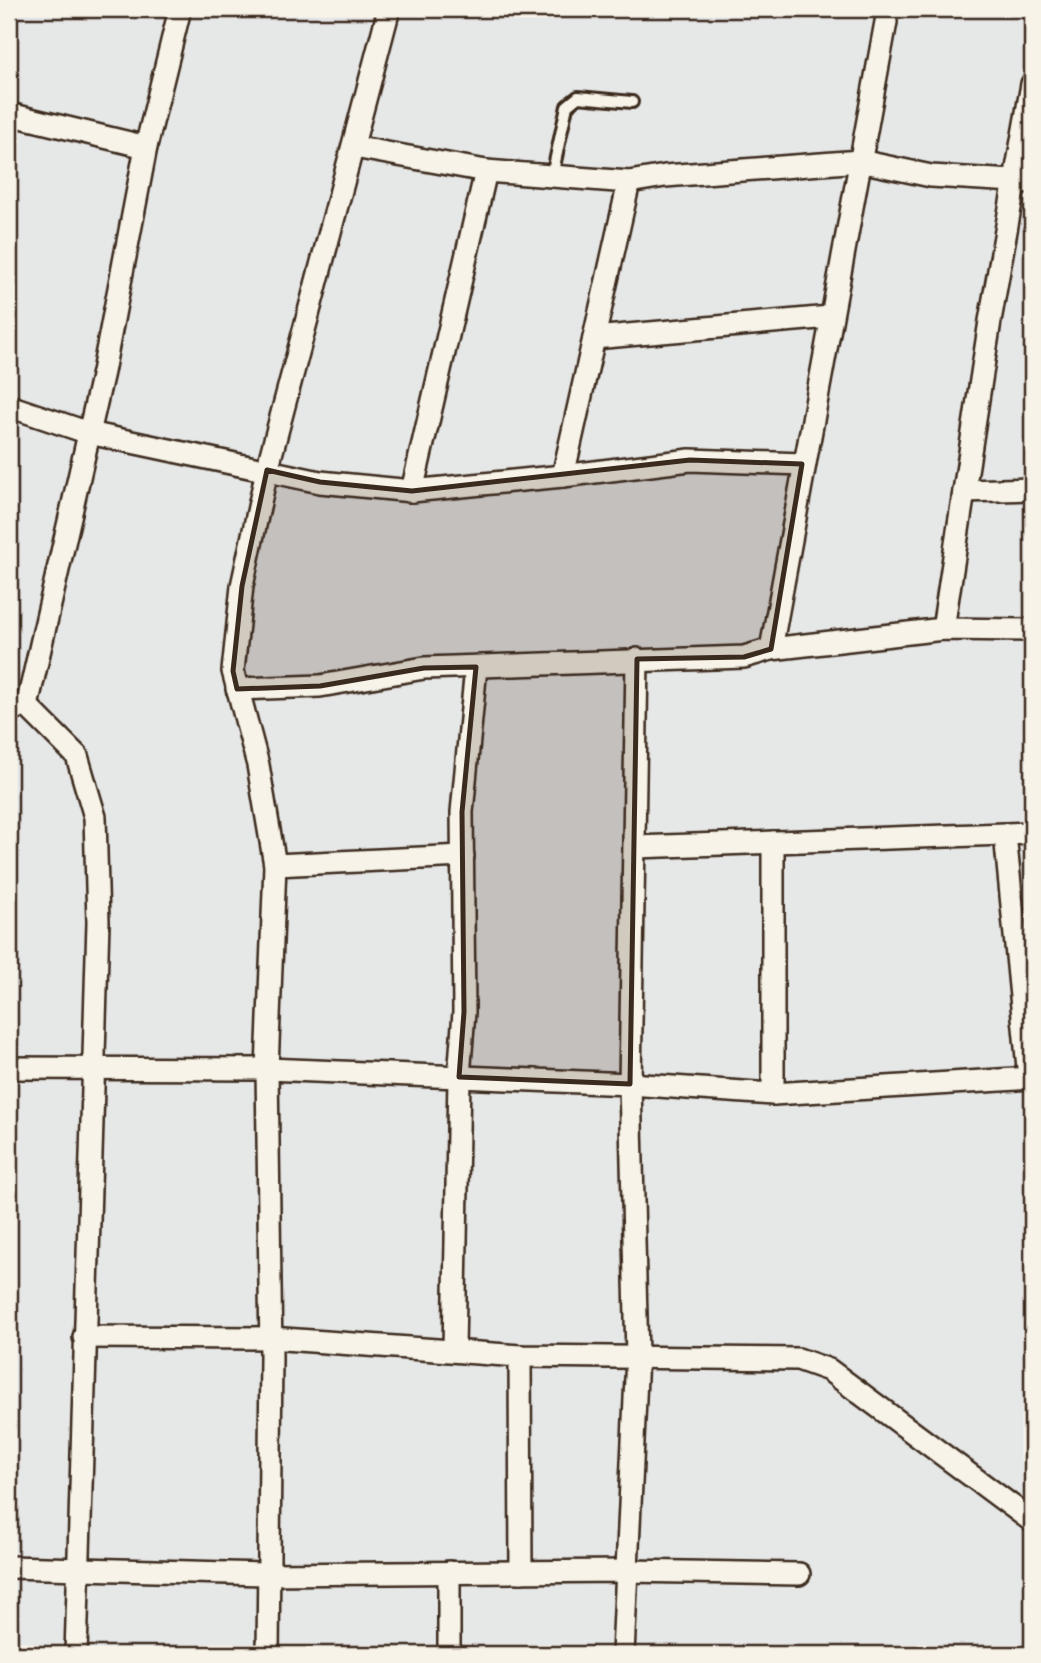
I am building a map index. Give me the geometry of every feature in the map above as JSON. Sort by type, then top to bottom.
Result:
[{"type":"street","points":[[76,1654],[98,922],[95,817],[77,756],[18,708],[89,433],[146,147],[180,9]]},
{"type":"street","points":[[268,1654],[270,1339],[267,1069],[275,865],[258,765],[233,671],[242,586],[267,470],[390,9]]},
{"type":"street","points":[[771,649],[802,464],[886,22]]},
{"type":"street","points":[[943,629],[964,491],[1024,183],[1032,84]]},
{"type":"street","points":[[9,114],[146,147]]},
{"type":"street","points":[[354,147],[486,171],[629,182],[665,176],[860,161],[931,176],[1024,183]]},
{"type":"street","points":[[412,491],[486,171]]},
{"type":"street","points":[[563,476],[629,182]]},
{"type":"street","points":[[594,338],[831,317]]},
{"type":"street","points":[[9,406],[89,433],[320,482],[412,491],[690,460],[802,464]]},
{"type":"street","points":[[964,491],[1032,489]]},
{"type":"street","points":[[237,689],[320,686],[424,668],[744,657],[771,649],[943,629],[1032,630]]},
{"type":"street","points":[[623,1654],[637,1356],[630,1084],[637,659]]},
{"type":"street","points":[[454,1350],[458,1077],[464,1012],[462,812],[476,667]]},
{"type":"street","points":[[635,847],[1032,832]]},
{"type":"street","points":[[9,1068],[267,1069],[630,1084],[773,1094],[1031,1078],[1005,834]]},
{"type":"street","points":[[773,842],[773,1094]]},
{"type":"street","points":[[275,865],[463,856]]},
{"type":"street","points":[[84,1338],[270,1339],[520,1356],[798,1359],[814,1362],[829,1370],[1032,1521]]},
{"type":"street","points":[[520,1356],[522,1572]]},
{"type":"street","points":[[9,1567],[268,1574],[627,1571],[799,1574]]},
{"type":"street","points":[[449,1572],[449,1654]]},
{"type":"lane","points":[[552,176],[566,106],[571,100],[578,97],[632,103]]},
{"type":"highlighted area","points":[[690,460],[802,464],[771,649],[744,657],[637,659],[630,1084],[459,1077],[464,1012],[462,812],[476,667],[424,668],[320,686],[237,689],[233,671],[242,586],[267,470],[320,482],[412,491]]}]
